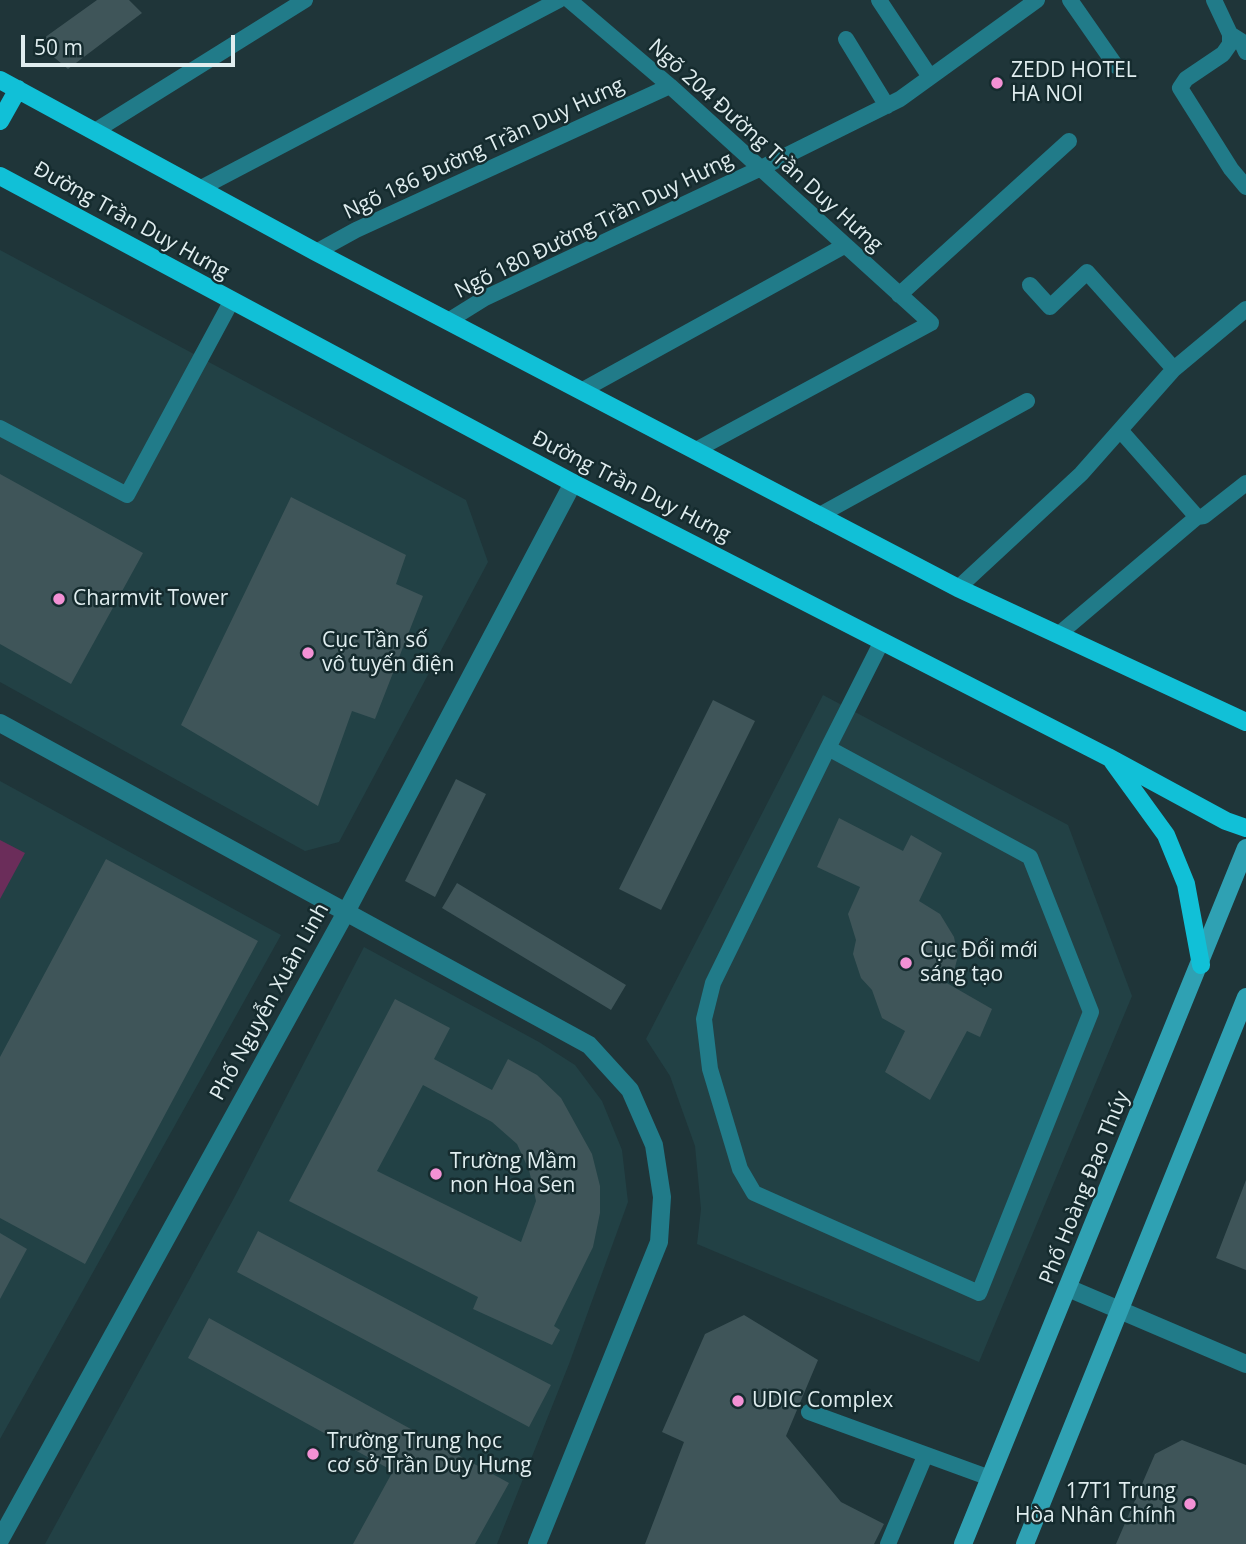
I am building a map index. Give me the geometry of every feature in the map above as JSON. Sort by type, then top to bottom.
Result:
[{"type":"main road","points":[[0,80],[316,252],[818,516],[958,588],[1246,722]]},
{"type":"main road","points":[[0,121],[18,89]]},
{"type":"main road","name":"Đường Trần Duy Hưng","points":[[0,176],[573,484],[1108,757],[1226,821],[1246,828]]},
{"type":"main road","points":[[1108,757],[1166,835],[1186,884],[1201,965]]},
{"type":"main road","name":"Phố Hoàng Đạo Thúy","points":[[963,1544],[1201,965],[1246,848]]},
{"type":"main road","points":[[1025,1544],[1086,1395],[1117,1310],[1246,997]]},
{"type":"street","name":"Phố Nguyễn Xuân Linh","points":[[0,1540],[345,914],[573,484]]},
{"type":"street","points":[[0,723],[589,1045],[630,1090],[654,1145],[663,1198],[659,1242],[537,1544]]},
{"type":"street","points":[[1068,1288],[1246,1364]]},
{"type":"lane","points":[[95,131],[305,0]]},
{"type":"lane","points":[[201,188],[559,0]]},
{"type":"lane","name":"Ngõ 204 Đường Trần Duy Hưng","points":[[569,0],[670,86],[931,323],[696,450]]},
{"type":"lane","points":[[879,0],[930,77]]},
{"type":"lane","name":"Ngõ 180 Đường Trần Duy Hưng","points":[[448,321],[485,298],[887,106],[1037,0]]},
{"type":"lane","points":[[1070,0],[1116,66]]},
{"type":"lane","points":[[1214,0],[1230,34],[1230,44],[1223,54],[1186,79],[1181,88],[1231,169],[1246,187]]},
{"type":"lane","points":[[1230,34],[1241,41],[1246,52]]},
{"type":"lane","points":[[846,38],[887,106]]},
{"type":"lane","name":"Ngõ 186 Đường Trần Duy Hưng","points":[[316,252],[356,230],[670,86]]},
{"type":"lane","points":[[899,295],[1069,141]]},
{"type":"lane","points":[[582,391],[844,246]]},
{"type":"lane","points":[[1030,285],[1050,307],[1087,272],[1174,369]]},
{"type":"lane","points":[[0,428],[127,495],[231,302]]},
{"type":"lane","points":[[958,588],[1071,483],[1174,369],[1246,309]]},
{"type":"lane","points":[[818,516],[1027,401]]},
{"type":"lane","points":[[1120,430],[1197,517]]},
{"type":"lane","points":[[1059,634],[1197,517],[1203,516],[1246,483]]},
{"type":"lane","points":[[828,748],[1030,858],[1091,1012],[979,1293],[754,1193],[740,1169],[710,1069],[704,1018],[713,983],[828,748],[882,641]]},
{"type":"lane","points":[[810,1412],[990,1478]]},
{"type":"lane","points":[[888,1544],[925,1455]]},
{"type":"shaded area","points":[[0,250],[466,500],[488,562],[339,842],[305,851],[0,682]]},
{"type":"shaded area","points":[[823,695],[1068,825],[1132,996],[979,1362],[697,1244],[701,1209],[695,1146],[670,1076],[646,1039]]},
{"type":"shaded area","points":[[0,781],[281,935],[0,1439]]},
{"type":"shaded area","points":[[0,840],[25,853],[0,899]]},
{"type":"shaded area","points":[[364,947],[539,1042],[575,1065],[602,1101],[622,1150],[628,1202],[569,1364],[497,1544],[45,1544],[234,1198]]},
{"type":"building","points":[[97,0],[129,0],[142,13],[68,69],[37,43]]},
{"type":"building","name":"Charmvit Tower","points":[[0,474],[143,553],[71,684],[0,644]]},
{"type":"building","name":"Cục Tần số vô tuyến điện","points":[[291,497],[406,555],[396,584],[423,596],[375,719],[352,711],[318,806],[181,725]]},
{"type":"building","points":[[713,700],[755,721],[661,910],[619,889]]},
{"type":"building","points":[[456,779],[486,794],[435,897],[405,881]]},
{"type":"building","name":"Cục Đổi mới sáng tạo","points":[[839,818],[903,851],[911,835],[942,853],[919,901],[940,914],[954,937],[958,956],[954,971],[945,982],[992,1009],[980,1037],[967,1031],[930,1100],[885,1072],[905,1031],[882,1018],[872,990],[861,978],[853,954],[856,940],[848,914],[860,887],[817,867]]},
{"type":"building","points":[[106,859],[258,941],[85,1264],[0,1218],[0,1057]]},
{"type":"building","points":[[457,883],[626,985],[611,1010],[442,908]]},
{"type":"building","points":[[395,999],[450,1028],[434,1059],[492,1090],[508,1059],[537,1075],[561,1098],[592,1154],[600,1186],[600,1213],[593,1247],[554,1326],[560,1330],[552,1345],[473,1309],[478,1297],[289,1201]],"holes":[[[423,1085],[492,1122],[517,1144],[529,1170],[536,1201],[521,1242],[377,1171]]]},
{"type":"building","points":[[1246,1180],[1246,1270],[1216,1258]]},
{"type":"building","points":[[258,1231],[551,1385],[529,1427],[237,1272]]},
{"type":"building","points":[[0,1233],[27,1249],[0,1299]]},
{"type":"building","name":"UDIC Complex","points":[[744,1315],[818,1360],[786,1436],[841,1502],[884,1524],[874,1544],[645,1544],[684,1442],[662,1432],[705,1334]]},
{"type":"building","points":[[209,1318],[509,1483],[475,1544],[353,1544],[393,1471],[188,1358]]},
{"type":"building","name":"17T1 Trung Hòa Nhân Chính","points":[[1182,1440],[1246,1465],[1246,1544],[1116,1544],[1155,1454]]},
{"type":"place","name":"ZEDD HOTEL HA NOI","points":[[997,83]]},
{"type":"place","name":"Charmvit Tower","points":[[59,599]]},
{"type":"place","name":"Cục Tần số vô tuyến điện","points":[[308,653]]},
{"type":"place","name":"Cục Đổi mới sáng tạo","points":[[906,963]]},
{"type":"place","name":"Trường Mầm non Hoa Sen","points":[[436,1174]]},
{"type":"place","name":"UDIC Complex","points":[[738,1401]]},
{"type":"place","name":"Trường Trung học cơ sở Trần Duy Hưng","points":[[313,1454]]},
{"type":"place","name":"17T1 Trung Hòa Nhân Chính","points":[[1190,1504]]}]
